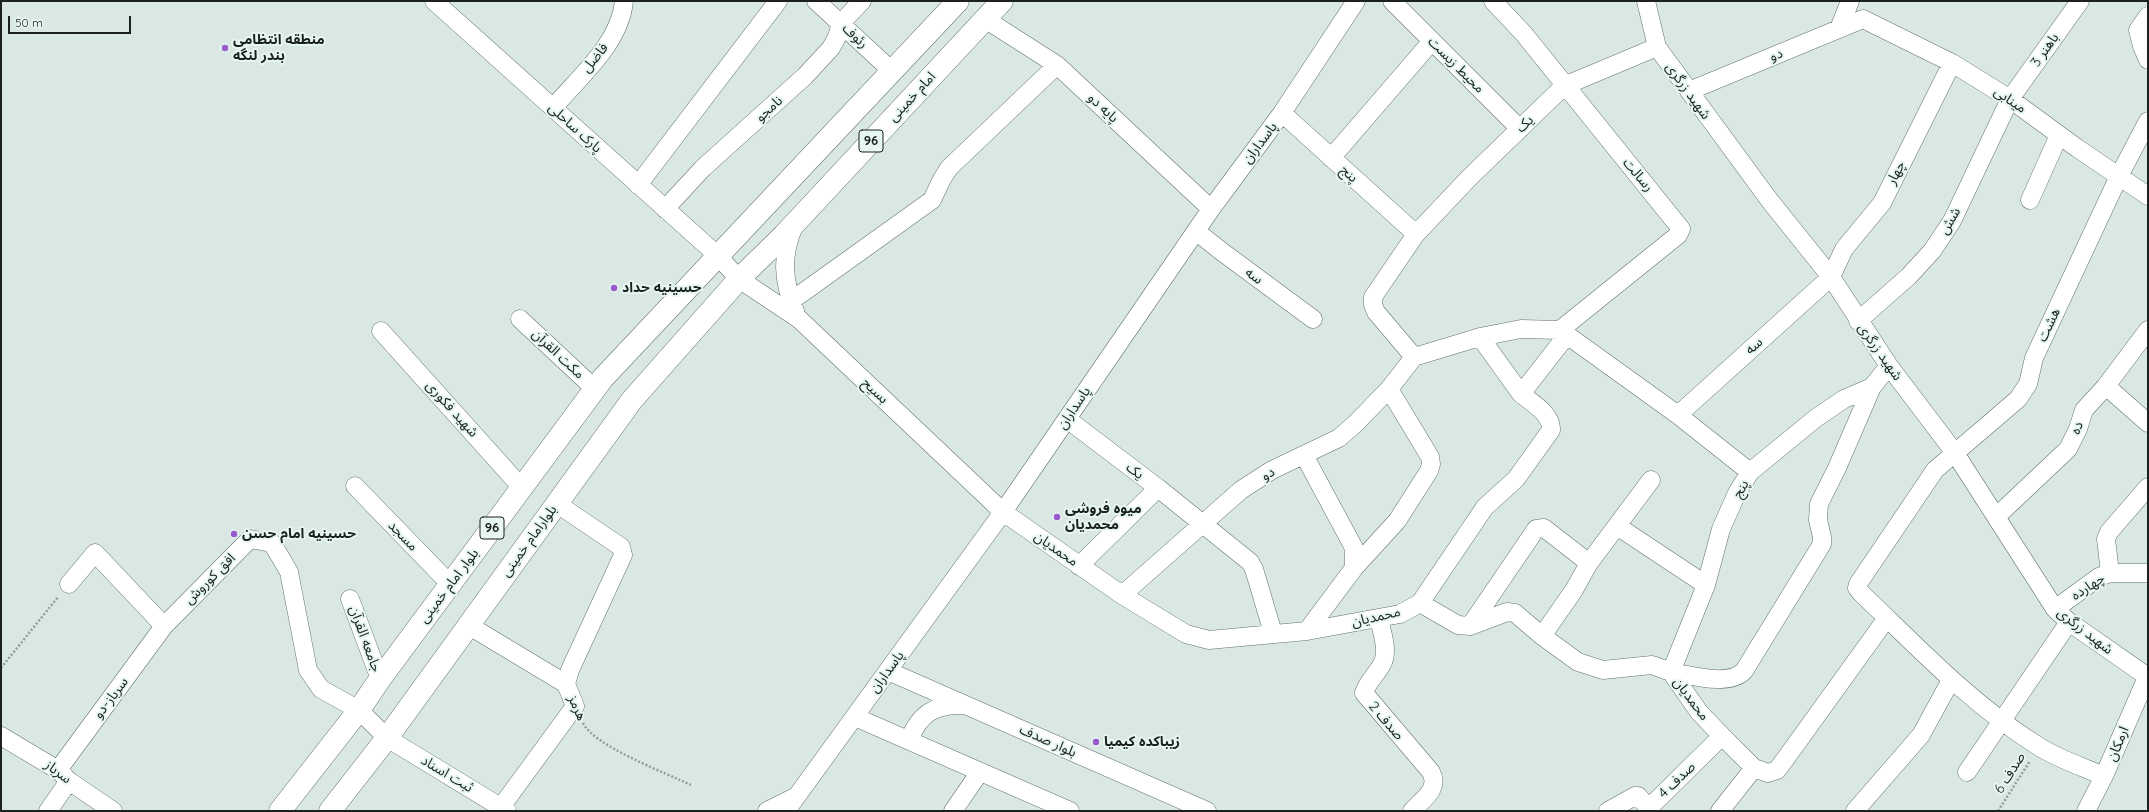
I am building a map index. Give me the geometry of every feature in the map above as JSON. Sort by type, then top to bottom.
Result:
[{"type":"highway","name":"96","points":[[717,255],[770,202],[958,1]]},
{"type":"highway","name":"امام خمینی","points":[[739,279],[796,222],[1002,1]]},
{"type":"highway","name":"بلوار امام خمینی","points":[[280,811],[358,710],[595,389],[717,255]]},
{"type":"highway","name":"بلوارامام خمینی","points":[[330,811],[387,738],[632,400],[739,279]]},
{"type":"street","name":"پارک ساحلی","points":[[434,1],[717,255],[739,279]]},
{"type":"street","name":"فاضل","points":[[553,108],[602,52],[616,30],[624,1]]},
{"type":"street","points":[[638,185],[778,1]]},
{"type":"street","name":"رئوف","points":[[816,1],[893,72]]},
{"type":"street","name":"نامجو","points":[[665,208],[703,168],[805,76],[831,48],[837,37],[841,23],[862,1]]},
{"type":"street","name":"پاسداران","points":[[786,811],[1003,512],[1211,209],[1282,113],[1356,1]]},
{"type":"street","name":"محیط زیست","points":[[1392,1],[1520,129]]},
{"type":"street","name":"رسالت","points":[[1493,1],[1524,34],[1564,86],[1681,228],[1678,234],[1564,332]]},
{"type":"street","name":"شهید زرگری","points":[[1646,1],[1657,47],[1770,201],[1831,277],[1858,321],[1955,453],[2055,609],[2069,622],[2147,677]]},
{"type":"street","points":[[1839,29],[1850,1]]},
{"type":"street","name":"باهنر 3","points":[[2010,99],[2080,1]]},
{"type":"street","points":[[2148,16],[2138,30],[2142,46],[2148,60]]},
{"type":"street","name":"پایه دو","points":[[985,19],[1057,65],[1211,209]]},
{"type":"street","name":"دو","points":[[1689,91],[1863,20]]},
{"type":"street","name":"مینابی","points":[[1863,20],[1952,63],[2010,99],[2148,196]]},
{"type":"street","points":[[1331,158],[1432,41]]},
{"type":"street","name":"یک","points":[[1416,234],[1469,178],[1564,86],[1657,47]]},
{"type":"street","name":"چهار","points":[[1831,277],[1844,249],[1882,203],[1952,63]]},
{"type":"street","points":[[791,301],[932,200],[949,168],[1057,65]]},
{"type":"street","name":"شش","points":[[1858,321],[1909,276],[1940,239],[1952,221],[2010,99]]},
{"type":"street","name":"پنج","points":[[1282,113],[1416,234]]},
{"type":"street","name":"هشت","points":[[1887,618],[1861,593],[1858,588],[1858,584],[1935,470],[2018,399],[2028,384],[2034,358],[2119,176],[2148,121]]},
{"type":"street","points":[[2030,200],[2060,135]]},
{"type":"street","points":[[796,222],[786,245],[785,270],[791,301],[799,319]]},
{"type":"street","name":"سه","points":[[1196,231],[1221,252],[1313,319]]},
{"type":"street","points":[[1416,234],[1373,298],[1373,306],[1376,312],[1414,357],[1480,338],[1521,329],[1564,332],[1678,415],[1750,472]]},
{"type":"street","name":"سه","points":[[1678,415],[1831,277]]},
{"type":"street","name":"بسیح","points":[[739,279],[799,319],[1003,512]]},
{"type":"street","name":"مکت القرآن","points":[[520,319],[595,389]]},
{"type":"street","name":"ده","points":[[1996,517],[2068,449],[2078,429],[2084,410],[2106,386],[2148,330]]},
{"type":"street","name":"شهید فکوری","points":[[382,331],[522,488]]},
{"type":"street","points":[[1521,394],[1564,332]]},
{"type":"street","points":[[1480,338],[1521,394],[1552,422],[1551,430],[1516,479],[1485,507],[1420,603],[1458,626],[1470,626],[1536,529],[1544,528],[1589,563]]},
{"type":"street","name":"دو","points":[[1122,595],[1241,490],[1272,470],[1339,438],[1389,389],[1414,357]]},
{"type":"street","name":"پنج","points":[[1671,672],[1706,585],[1721,529],[1750,472],[1816,418],[1844,399],[1872,387],[1890,366]]},
{"type":"street","points":[[2106,386],[2148,423]]},
{"type":"street","points":[[1671,672],[1721,679],[1738,676],[1744,671],[1822,544],[1818,520],[1819,504],[1837,468],[1872,387]]},
{"type":"street","points":[[1307,631],[1354,568],[1397,520],[1429,471],[1431,464],[1430,456],[1389,389]]},
{"type":"street","name":"یک","points":[[1067,419],[1158,488],[1202,525],[1250,562],[1254,569],[1273,633]]},
{"type":"street","points":[[1304,455],[1354,548],[1354,568]]},
{"type":"street","points":[[1542,636],[1574,590],[1589,563],[1651,480]]},
{"type":"street","name":"مسجد","points":[[355,486],[450,585]]},
{"type":"street","points":[[2110,573],[2106,539],[2109,532],[2148,487]]},
{"type":"street","points":[[1079,566],[1158,488]]},
{"type":"street","points":[[556,503],[622,547],[623,555],[570,670],[566,684]]},
{"type":"street","name":"محمدیان","points":[[1003,512],[1122,595],[1186,634],[1196,638],[1209,640],[1307,631],[1400,614],[1420,603]]},
{"type":"street","points":[[1616,526],[1706,585]]},
{"type":"street","name":"افق کوروش","points":[[164,626],[250,538],[272,543],[289,572],[308,670],[321,689],[358,710]]},
{"type":"street","points":[[69,584],[94,553],[164,626]]},
{"type":"street","name":"چهارده","points":[[2055,609],[2099,577],[2110,573],[2148,573]]},
{"type":"street","name":"جامعه القرآن","points":[[350,599],[380,679]]},
{"type":"street","name":"محمدیان","points":[[1470,626],[1507,612],[1515,613],[1542,636],[1578,662],[1603,670],[1652,665],[1671,672],[1699,712],[1754,768]]},
{"type":"street","name":"صدف 2","points":[[1379,618],[1386,654],[1383,664],[1364,693],[1431,772],[1435,779],[1434,786],[1412,811]]},
{"type":"street","points":[[1720,811],[1754,768],[1768,773],[1777,770],[1887,618],[1951,680],[2039,747],[2104,776]]},
{"type":"street","points":[[1967,772],[2001,719],[2069,622]]},
{"type":"street","name":"سرباز-دو","points":[[48,811],[63,775],[164,626]]},
{"type":"street","name":"هرمز","points":[[468,626],[566,684],[575,706]]},
{"type":"street","name":"بلوار صدف","points":[[888,671],[1208,811]]},
{"type":"street","name":"ارمکان","points":[[2086,811],[2104,776],[2147,677]]},
{"type":"street","points":[[1855,811],[1921,735],[1951,680]]},
{"type":"street","points":[[909,740],[914,727],[930,712],[953,705],[967,705]]},
{"type":"street","points":[[504,809],[575,706]]},
{"type":"street","name":"ثبت اسناد","points":[[358,710],[387,738],[504,809]]},
{"type":"street","points":[[855,716],[1070,811]]},
{"type":"street","name":"سرباز","points":[[1,736],[63,775],[113,811]]},
{"type":"street","name":"صدف 4","points":[[1608,811],[1635,796],[1638,796],[1646,805],[1654,803],[1722,736]]},
{"type":"street","points":[[953,811],[980,772]]},
{"type":"street","points":[[767,811],[797,796]]},
{"type":"path","points":[[1,668],[69,584]]},
{"type":"path","name":"هرمز","points":[[575,706],[585,726],[596,738],[613,748],[690,785]]},
{"type":"path","name":"صدف 6","points":[[1998,811],[2039,747]]},
{"type":"place","name":"منطقه انتظامی بندر لنگه","points":[[225,48]]},
{"type":"place","name":"حسینیه حداد","points":[[614,288]]},
{"type":"place","name":"میوه فروشی محمدیان","points":[[1057,517]]},
{"type":"place","name":"حسینیه امام حسن","points":[[234,534]]},
{"type":"place","name":"زیباکده کیمیا","points":[[1096,742]]}]
